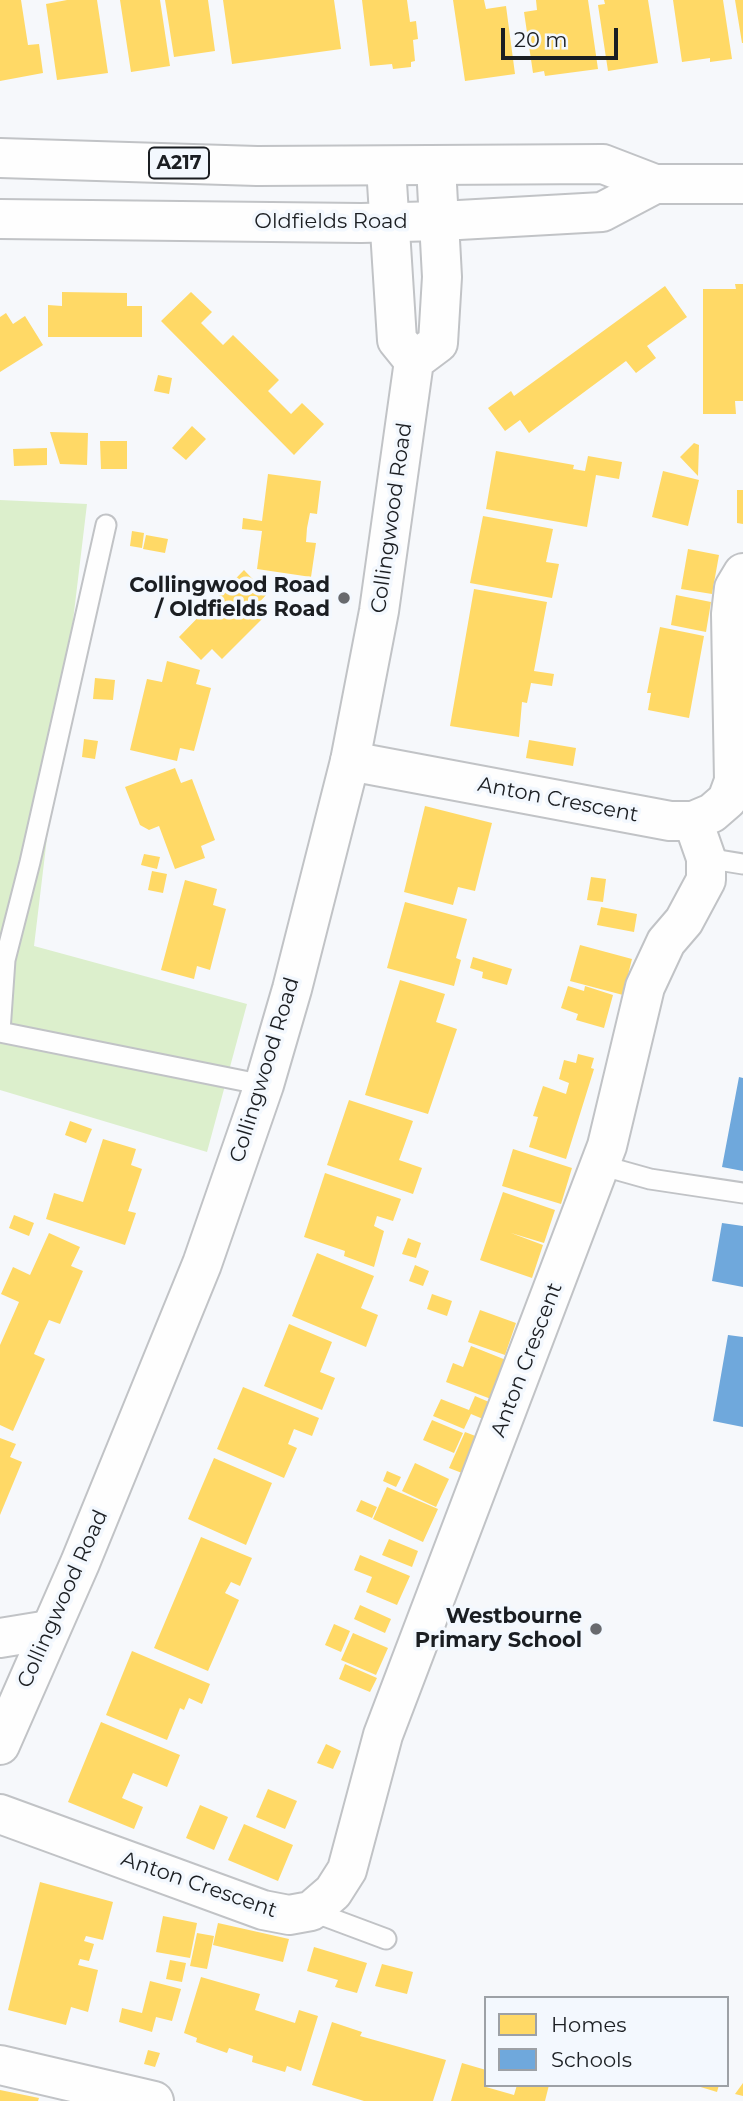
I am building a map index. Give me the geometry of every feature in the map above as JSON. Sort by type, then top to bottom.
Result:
[{"type":"main road","name":"Oldfields Road","points":[[0,158],[386,167],[603,164],[655,184],[743,184]]},
{"type":"main road","points":[[386,167],[392,223],[397,340],[414,361],[438,343],[442,278],[436,166]]},
{"type":"main road","name":"Oldfields Road","points":[[0,219],[392,223],[441,221],[602,212],[655,184]]},
{"type":"main road","name":"Collingwood Road","points":[[0,1745],[90,1538],[202,1264],[264,1085],[350,761],[379,611],[414,361]]},
{"type":"main road","points":[[693,821],[712,813],[727,800],[734,781],[731,614],[734,588],[743,573]]},
{"type":"main road","name":"Anton Crescent","points":[[0,1814],[263,1910],[289,1915],[311,1911],[333,1892],[347,1870],[383,1735],[600,1165],[646,987],[666,942],[684,921],[706,880],[706,858],[693,821],[670,821],[350,761]]},
{"type":"main road","points":[[0,1638],[49,1630]]},
{"type":"main road","points":[[0,2065],[155,2101]]},
{"type":"lane","points":[[106,525],[30,862],[5,960],[0,1032],[264,1085]]},
{"type":"lane","points":[[706,858],[743,864]]},
{"type":"lane","points":[[600,1165],[650,1179],[743,1193]]},
{"type":"lane","points":[[311,1911],[386,1939]]},
{"type":"green space","points":[[0,500],[87,504],[34,946],[247,1004],[207,1152],[0,1090]]},
{"type":"building: Homes","points":[[0,0],[21,0],[28,45],[39,44],[43,73],[0,81]]},
{"type":"building: Homes","points":[[67,0],[97,0],[108,73],[57,80],[46,4]]},
{"type":"building: Homes","points":[[120,0],[160,0],[170,66],[131,72]]},
{"type":"building: Homes","points":[[165,0],[208,0],[215,51],[174,57]]},
{"type":"building: Homes","points":[[223,0],[334,0],[341,49],[232,64]]},
{"type":"building: Homes","points":[[362,0],[407,0],[410,22],[416,21],[418,39],[413,40],[415,61],[411,62],[411,67],[393,69],[392,64],[370,66]]},
{"type":"building: Homes","points":[[453,0],[484,0],[486,9],[506,6],[515,74],[465,81]]},
{"type":"building: Homes","points":[[536,0],[588,0],[598,69],[545,76],[544,71],[533,73],[524,12],[537,10]]},
{"type":"building: Homes","points":[[604,0],[648,0],[658,63],[608,71],[598,5],[605,4]]},
{"type":"building: Homes","points":[[673,0],[723,0],[732,59],[710,62],[710,58],[682,62]]},
{"type":"building: Homes","points":[[735,0],[743,0],[743,43],[742,43]]},
{"type":"building: Homes","points":[[735,284],[743,284],[743,401],[735,401],[736,414],[703,414],[703,289],[736,289]]},
{"type":"building: Homes","points":[[665,286],[687,317],[647,346],[656,358],[636,373],[626,361],[529,433],[520,420],[505,431],[488,408],[511,391],[514,396]]},
{"type":"building: Homes","points":[[62,292],[127,293],[127,306],[142,306],[142,337],[48,337],[48,305],[62,306]]},
{"type":"building: Homes","points":[[191,292],[212,312],[201,323],[223,345],[233,335],[279,380],[268,391],[291,414],[302,403],[324,424],[294,455],[161,321]]},
{"type":"building: Homes","points":[[6,313],[13,324],[25,316],[43,345],[0,372],[0,317]]},
{"type":"building: Homes","points":[[158,375],[172,378],[169,394],[154,391]]},
{"type":"building: Homes","points":[[192,426],[206,439],[186,460],[172,448]]},
{"type":"building: Homes","points":[[50,432],[88,433],[87,465],[60,464]]},
{"type":"building: Homes","points":[[100,441],[127,441],[127,469],[101,469]]},
{"type":"building: Homes","points":[[694,443],[699,445],[698,476],[680,457]]},
{"type":"building: Homes","points":[[47,448],[47,465],[14,466],[13,449]]},
{"type":"building: Homes","points":[[496,451],[574,465],[573,469],[585,471],[588,456],[622,462],[619,479],[596,475],[587,527],[486,509]]},
{"type":"building: Homes","points":[[663,471],[699,480],[688,526],[652,517]]},
{"type":"building: Homes","points":[[268,474],[321,481],[317,514],[310,513],[307,528],[306,542],[316,543],[311,577],[257,569],[262,531],[242,529],[243,518],[262,521]]},
{"type":"building: Homes","points":[[737,490],[743,490],[743,524],[737,523]]},
{"type":"building: Homes","points":[[483,516],[553,529],[546,562],[559,564],[552,598],[470,583]]},
{"type":"building: Homes","points":[[132,531],[144,533],[142,548],[130,546]]},
{"type":"building: Homes","points":[[146,535],[168,539],[165,553],[143,549]]},
{"type":"building: Homes","points":[[688,549],[719,555],[712,594],[681,589]]},
{"type":"building: Homes","points":[[244,570],[267,594],[254,608],[264,617],[222,659],[212,649],[201,660],[179,637]]},
{"type":"building: Homes","points":[[474,589],[547,602],[534,671],[554,674],[552,686],[531,683],[527,703],[522,702],[519,737],[450,726]]},
{"type":"building: Homes","points":[[676,595],[711,602],[706,632],[671,625]]},
{"type":"building: Homes","points":[[660,627],[704,636],[689,718],[648,710],[651,693],[647,693]]},
{"type":"building: Homes","points":[[167,661],[200,670],[196,684],[211,688],[194,751],[180,748],[177,761],[130,750],[147,679],[162,682]]},
{"type":"building: Homes","points":[[95,678],[115,680],[113,700],[93,699]]},
{"type":"building: Homes","points":[[84,739],[98,741],[95,759],[82,757]]},
{"type":"building: Homes","points":[[529,740],[576,748],[573,766],[526,758]]},
{"type":"building: Homes","points":[[175,768],[181,783],[192,779],[215,840],[201,846],[205,858],[175,869],[159,826],[149,830],[140,825],[125,787]]},
{"type":"building: Homes","points":[[425,806],[492,823],[475,891],[458,887],[453,905],[404,892]]},
{"type":"building: Homes","points":[[144,854],[160,857],[157,869],[141,865]]},
{"type":"building: Homes","points":[[152,871],[167,874],[163,893],[148,890]]},
{"type":"building: Homes","points":[[591,877],[606,879],[603,902],[587,900]]},
{"type":"building: Homes","points":[[185,880],[217,889],[213,905],[226,909],[210,970],[197,966],[194,979],[161,970]]},
{"type":"building: Homes","points":[[405,902],[467,919],[456,958],[461,960],[454,986],[387,968]]},
{"type":"building: Homes","points":[[601,907],[637,914],[634,932],[597,925]]},
{"type":"building: Homes","points":[[580,945],[632,959],[623,995],[570,981]]},
{"type":"building: Homes","points":[[473,957],[512,969],[507,985],[482,978],[483,972],[470,968]]},
{"type":"building: Homes","points":[[400,980],[445,994],[436,1022],[457,1029],[428,1114],[365,1095]]},
{"type":"building: Homes","points":[[568,986],[584,991],[585,986],[613,995],[604,1028],[576,1020],[578,1014],[561,1008]]},
{"type":"building: Homes","points":[[578,1054],[594,1058],[591,1068],[594,1069],[566,1159],[529,1147],[538,1117],[533,1116],[543,1086],[566,1094],[569,1083],[559,1079],[564,1060],[576,1063]]},
{"type":"building: Homes","points":[[349,1100],[413,1121],[399,1160],[422,1168],[413,1194],[327,1165]]},
{"type":"building: Homes","points":[[70,1121],[92,1129],[86,1143],[65,1135]]},
{"type":"building: Homes","points":[[103,1139],[136,1149],[131,1165],[142,1169],[128,1211],[136,1213],[125,1245],[46,1219],[54,1193],[83,1202]]},
{"type":"building: Homes","points":[[513,1149],[572,1168],[561,1204],[502,1186]]},
{"type":"building: Homes","points":[[325,1173],[401,1199],[393,1221],[377,1216],[374,1226],[384,1231],[374,1267],[344,1256],[345,1251],[304,1237]]},
{"type":"building: Homes","points":[[503,1192],[555,1210],[544,1243],[511,1233],[543,1245],[532,1278],[480,1260]]},
{"type":"building: Homes","points":[[14,1215],[34,1223],[29,1236],[9,1228]]},
{"type":"building: Homes","points":[[49,1233],[80,1247],[71,1266],[83,1271],[60,1324],[49,1320],[43,1333],[34,1354],[45,1359],[13,1431],[0,1425],[0,1345],[19,1302],[1,1294],[13,1267],[30,1275]]},
{"type":"building: Homes","points":[[408,1238],[421,1243],[416,1258],[402,1254]]},
{"type":"building: Homes","points":[[317,1253],[374,1276],[361,1308],[378,1315],[366,1347],[292,1316]]},
{"type":"building: Homes","points":[[415,1265],[429,1271],[423,1286],[409,1281]]},
{"type":"building: Homes","points":[[432,1294],[452,1301],[447,1316],[427,1309]]},
{"type":"building: Homes","points":[[480,1310],[516,1323],[505,1355],[468,1342]]},
{"type":"building: Homes","points":[[289,1324],[332,1342],[320,1372],[335,1378],[322,1410],[264,1386]]},
{"type":"building: Homes","points":[[471,1346],[506,1360],[491,1399],[446,1382],[453,1363],[463,1367]]},
{"type":"building: Homes","points":[[243,1387],[319,1418],[312,1436],[294,1429],[288,1444],[297,1448],[284,1478],[217,1449]]},
{"type":"building: Homes","points":[[475,1396],[489,1402],[483,1419],[471,1414],[464,1429],[433,1416],[441,1399],[469,1410]]},
{"type":"building: Homes","points":[[432,1420],[463,1433],[454,1453],[423,1440]]},
{"type":"building: Homes","points":[[465,1432],[478,1437],[462,1473],[449,1468]]},
{"type":"building: Homes","points":[[0,1438],[16,1444],[10,1457],[22,1462],[0,1515]]},
{"type":"building: Homes","points":[[214,1458],[272,1483],[246,1545],[188,1519]]},
{"type":"building: Homes","points":[[415,1463],[449,1479],[436,1507],[402,1491]]},
{"type":"building: Homes","points":[[387,1471],[401,1477],[396,1487],[383,1481]]},
{"type":"building: Homes","points":[[387,1487],[438,1509],[423,1542],[373,1519]]},
{"type":"building: Homes","points":[[361,1500],[377,1507],[372,1518],[356,1511]]},
{"type":"building: Homes","points":[[201,1537],[252,1558],[240,1586],[231,1582],[225,1593],[239,1600],[208,1671],[154,1648]]},
{"type":"building: Homes","points":[[389,1539],[418,1551],[412,1567],[382,1555]]},
{"type":"building: Homes","points":[[360,1555],[410,1576],[397,1605],[366,1592],[372,1577],[354,1570]]},
{"type":"building: Homes","points":[[360,1605],[391,1619],[385,1633],[354,1619]]},
{"type":"building: Homes","points":[[334,1624],[350,1631],[341,1652],[325,1645]]},
{"type":"building: Homes","points":[[353,1633],[388,1648],[376,1675],[341,1660]]},
{"type":"building: Homes","points":[[132,1651],[210,1684],[202,1704],[189,1698],[184,1710],[180,1708],[167,1740],[106,1715]]},
{"type":"building: Homes","points":[[345,1664],[377,1678],[370,1692],[339,1679]]},
{"type":"building: Homes","points":[[101,1722],[180,1755],[167,1787],[133,1773],[122,1798],[143,1807],[134,1829],[68,1802]]},
{"type":"building: Homes","points":[[326,1744],[341,1751],[333,1769],[317,1763]]},
{"type":"building: Homes","points":[[268,1789],[297,1801],[285,1829],[256,1817]]},
{"type":"building: Homes","points":[[200,1805],[228,1817],[214,1850],[186,1838]]},
{"type":"building: Homes","points":[[244,1824],[293,1845],[278,1881],[228,1860]]},
{"type":"building: Homes","points":[[40,1882],[113,1902],[103,1940],[86,1936],[84,1941],[94,1944],[89,1961],[80,1959],[78,1965],[98,1970],[88,2012],[71,2007],[66,2025],[8,2010]]},
{"type":"building: Homes","points":[[163,1916],[197,1923],[190,1958],[156,1952]]},
{"type":"building: Homes","points":[[218,1923],[289,1939],[283,1962],[213,1945]]},
{"type":"building: Homes","points":[[197,1933],[214,1936],[207,1969],[190,1966]]},
{"type":"building: Homes","points":[[314,1947],[367,1963],[357,1993],[335,1987],[338,1980],[307,1971]]},
{"type":"building: Homes","points":[[170,1960],[186,1963],[182,1982],[166,1979]]},
{"type":"building: Homes","points":[[382,1964],[413,1972],[407,1994],[375,1986]]},
{"type":"building: Homes","points":[[201,1977],[260,1994],[255,2010],[295,2023],[299,2010],[318,2016],[301,2071],[287,2066],[285,2072],[252,2062],[253,2056],[229,2048],[227,2053],[196,2042],[197,2038],[184,2033]]},
{"type":"building: Homes","points":[[150,1981],[181,1989],[172,2021],[156,2017],[152,2032],[119,2022],[122,2008],[142,2013]]},
{"type":"building: Homes","points":[[332,2022],[362,2032],[360,2036],[446,2060],[433,2101],[364,2101],[312,2085]]},
{"type":"building: Homes","points":[[148,2050],[160,2053],[155,2067],[144,2064]]},
{"type":"building: Homes","points":[[462,2063],[484,2069],[484,2087],[514,2095],[516,2087],[548,2087],[545,2101],[451,2101]]},
{"type":"building: Homes","points":[[743,2083],[743,2096],[735,2094]]},
{"type":"building: Homes","points":[[701,2087],[718,2087],[717,2092]]},
{"type":"building: Homes","points":[[0,2090],[39,2098],[38,2101],[0,2101]]},
{"type":"building: Schools","points":[[739,1077],[743,1078],[743,1171],[722,1167]]},
{"type":"building: Schools","points":[[722,1223],[743,1226],[743,1287],[712,1281]]},
{"type":"building: Schools","points":[[728,1335],[743,1337],[743,1427],[713,1421]]},
{"type":"place","name":"Collingwood Road / Oldfields Road","points":[[344,598]]},
{"type":"place","name":"Westbourne Primary School","points":[[596,1629]]}]
